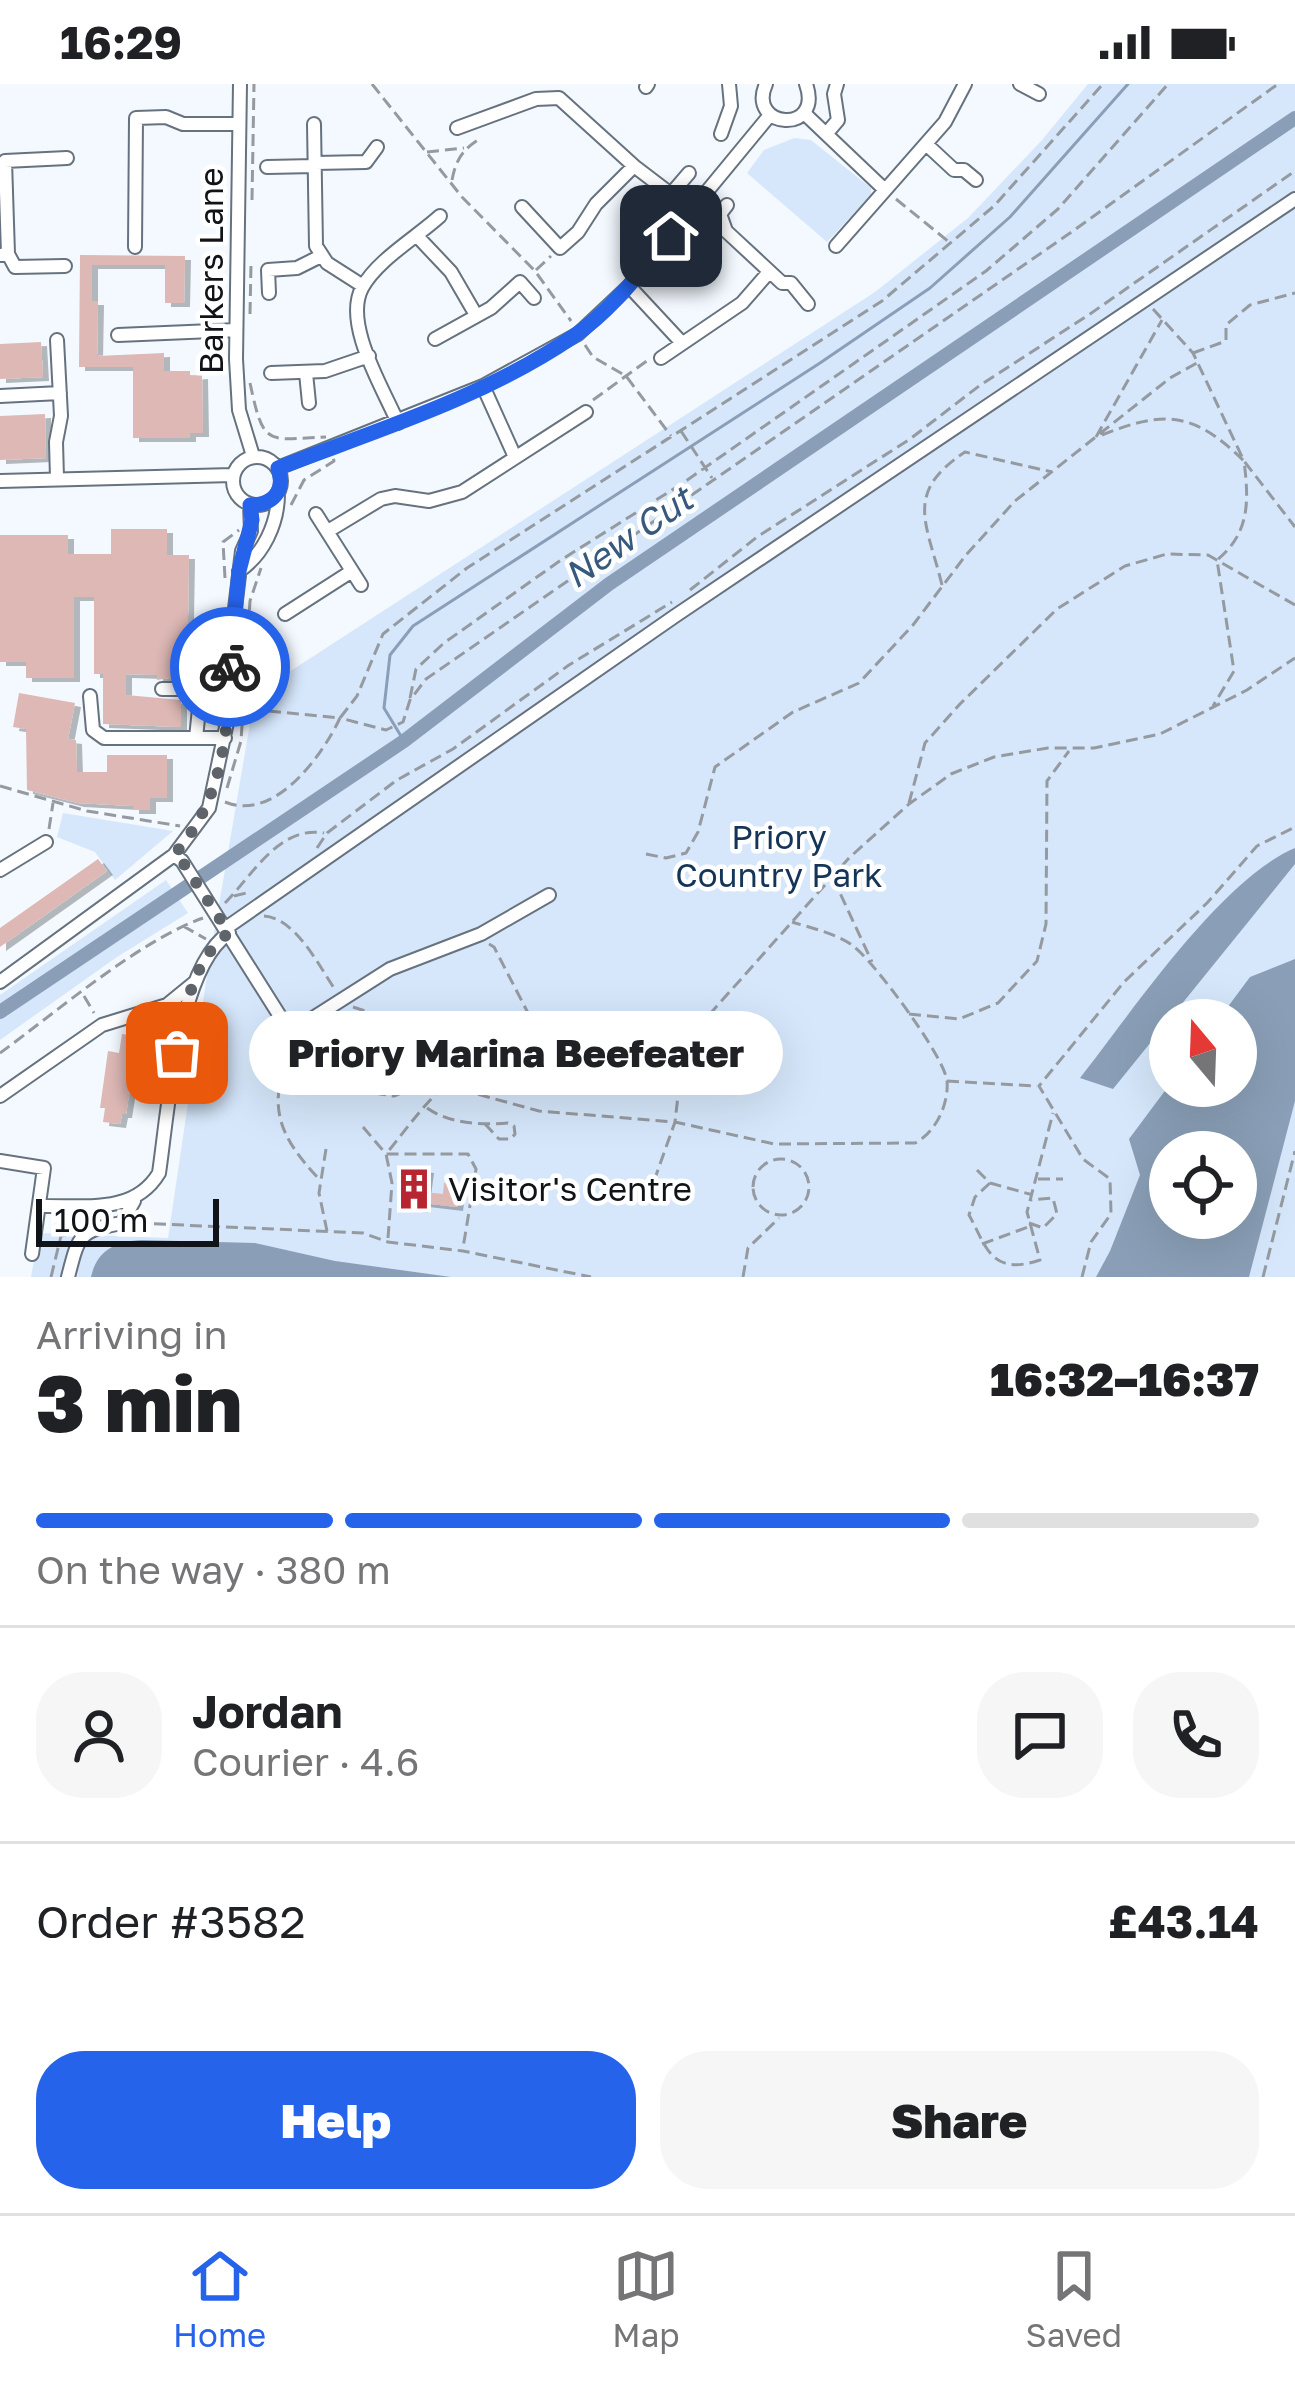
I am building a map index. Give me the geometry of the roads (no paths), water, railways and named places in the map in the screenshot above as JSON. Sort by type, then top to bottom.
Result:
[{"type":"street","name":"Barkers Lane","points":[[240,84],[236,330],[239,410],[253,456]]},
{"type":"street","points":[[721,134],[731,106],[729,84]]},
{"type":"street","points":[[766,84],[761,93],[763,106],[782,121],[804,112],[809,103],[806,84]]},
{"type":"street","points":[[827,133],[838,120],[837,84]]},
{"type":"street","points":[[836,246],[945,122],[965,84]]},
{"type":"street","points":[[1020,84],[1040,94]]},
{"type":"street","points":[[457,128],[536,99],[559,98],[634,166],[693,211]]},
{"type":"street","points":[[804,112],[880,196]]},
{"type":"street","points":[[278,468],[484,386],[578,334],[628,286],[770,116]]},
{"type":"street","points":[[135,248],[136,118],[238,124]]},
{"type":"street","points":[[476,121],[482,138]]},
{"type":"street","points":[[314,124],[314,230],[321,256],[363,286]]},
{"type":"street","points":[[926,144],[976,180]]},
{"type":"street","points":[[267,166],[369,168],[377,147]]},
{"type":"street","points":[[65,266],[15,267],[4,255],[5,161],[67,158]]},
{"type":"street","points":[[522,207],[560,248],[634,166]]},
{"type":"street","points":[[671,194],[689,173]]},
{"type":"street","points":[[41,1206],[112,1205],[135,1200],[150,1189],[159,1173],[184,1012],[215,944],[259,906],[675,616],[1295,199]]},
{"type":"street","points":[[727,205],[720,214],[726,231],[782,283],[791,283],[808,304]]},
{"type":"street","points":[[398,423],[356,317],[363,286],[440,216]]},
{"type":"street","points":[[417,236],[452,272],[476,315]]},
{"type":"street","points":[[269,293],[268,269],[297,268],[321,256]]},
{"type":"street","points":[[661,358],[742,303],[769,272]]},
{"type":"street","points":[[435,339],[491,308],[520,282],[534,298]]},
{"type":"street","points":[[628,286],[682,344]]},
{"type":"street","points":[[118,335],[236,330]]},
{"type":"street","points":[[57,478],[58,340]]},
{"type":"street","points":[[271,373],[339,368],[369,356]]},
{"type":"street","points":[[306,373],[309,403]]},
{"type":"street","points":[[484,386],[515,457]]},
{"type":"street","points":[[0,396],[60,393]]},
{"type":"street","points":[[328,531],[381,499],[445,500],[586,412]]},
{"type":"street","points":[[239,571],[259,558],[278,510],[281,477],[266,458],[253,456],[233,475],[235,491],[250,505],[265,504],[278,494]]},
{"type":"street","points":[[0,481],[233,475]]},
{"type":"street","points":[[0,982],[174,855],[208,808],[225,738],[239,571],[250,531],[250,505]]},
{"type":"street","points":[[316,514],[361,585]]},
{"type":"street","points":[[285,614],[352,571]]},
{"type":"street","points":[[162,688],[230,690]]},
{"type":"street","points":[[196,738],[201,689]]},
{"type":"street","points":[[90,696],[93,730],[104,738],[225,738]]},
{"type":"street","points":[[1,868],[46,842]]},
{"type":"street","points":[[174,855],[308,1059]]},
{"type":"street","points":[[250,892],[259,906]]},
{"type":"street","points":[[293,1036],[390,969],[481,934],[549,895]]},
{"type":"street","points":[[0,1096],[102,1025],[167,1005],[197,981]]},
{"type":"street","points":[[0,1160],[44,1168],[32,1254]]},
{"type":"street","points":[[68,1277],[78,1240],[87,1230],[122,1223],[135,1200]]},
{"type":"waterway","points":[[404,741],[384,708],[390,655],[413,626],[930,288],[1010,217],[1128,84]]},
{"type":"waterway","name":"New Cut","points":[[0,1012],[404,741],[609,584],[1295,118]]},
{"type":"place","name":"Priory Marina Beefeater","points":[[177,1053]]},
{"type":"place","name":"Visitor's Centre","points":[[414,1189]]},
{"type":"park label","name":"Priory Country Park","points":[[779,856]]}]
